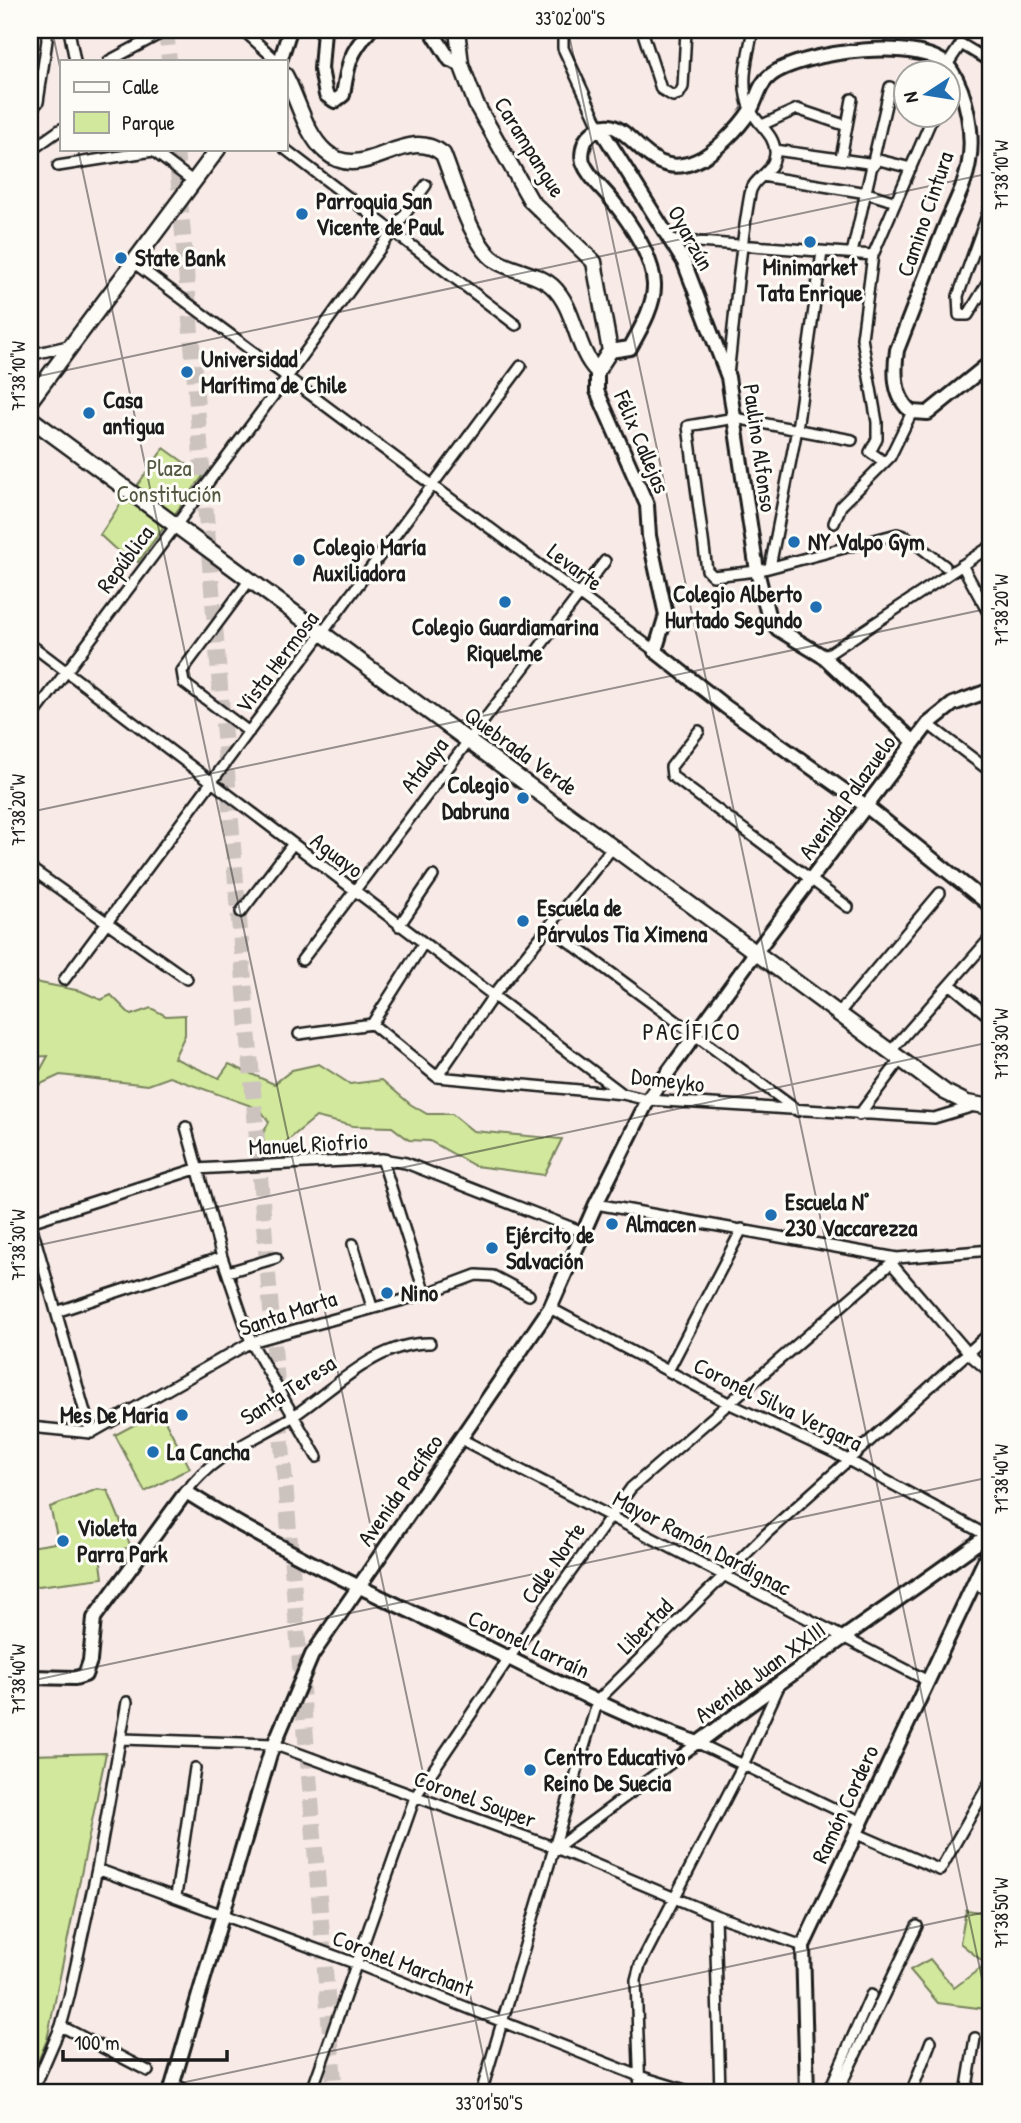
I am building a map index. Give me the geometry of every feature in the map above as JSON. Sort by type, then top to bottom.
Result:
[{"type":"main road","name":"Carampangue","points":[[457,30],[461,64],[476,104],[531,201],[594,262],[610,351]]},
{"type":"main road","points":[[287,79],[315,139],[336,159],[349,162],[365,160],[421,142],[432,145],[443,154],[481,248],[498,261],[551,286],[569,316],[590,365],[597,372],[610,351]]},
{"type":"main road","points":[[30,401],[217,150]]},
{"type":"main road","name":"Quebrada Verde","points":[[30,418],[952,1097],[991,1107]]},
{"type":"street","points":[[30,111],[38,102],[46,30]]},
{"type":"street","points":[[69,30],[75,60]]},
{"type":"street","points":[[111,60],[167,30]]},
{"type":"street","points":[[243,30],[277,60]]},
{"type":"street","points":[[278,60],[290,30]]},
{"type":"street","points":[[324,30],[322,79],[326,95],[335,101],[343,95],[346,65],[355,47],[370,30]]},
{"type":"street","points":[[431,30],[450,60],[461,64]]},
{"type":"street","points":[[563,30],[563,48],[600,128]]},
{"type":"street","points":[[642,30],[661,89],[673,96],[679,94],[683,87],[686,30]]},
{"type":"street","points":[[753,30],[745,82],[751,110],[775,150],[911,169]]},
{"type":"street","points":[[953,60],[961,44],[991,62]]},
{"type":"street","points":[[610,351],[630,348],[648,311],[654,285],[640,244],[616,205],[587,171],[582,159],[587,138],[600,128],[613,126],[623,130],[652,159],[666,166],[679,167],[707,156],[751,110],[762,83],[792,62],[864,50],[905,51],[936,60]]},
{"type":"street","points":[[852,254],[890,87]]},
{"type":"street","points":[[841,158],[852,99]]},
{"type":"street","name":"Camino Cintura","points":[[912,412],[901,401],[896,383],[897,350],[969,161],[967,120],[962,99]]},
{"type":"street","points":[[762,125],[797,109],[847,126]]},
{"type":"street","name":"Oyarzún","points":[[600,128],[684,262],[728,377]]},
{"type":"street","points":[[30,151],[60,130]]},
{"type":"street","points":[[883,461],[870,452],[877,439],[877,422],[863,344],[873,255],[927,130]]},
{"type":"street","points":[[286,150],[516,325]]},
{"type":"street","name":"Paulino Alfonso","points":[[775,150],[772,167],[751,191],[728,377],[773,625],[824,657],[914,741]]},
{"type":"street","points":[[58,166],[153,151],[194,182]]},
{"type":"street","points":[[762,176],[867,193],[897,202]]},
{"type":"street","name":"República","points":[[30,720],[288,376],[426,185]]},
{"type":"street","points":[[991,204],[958,296],[959,315],[968,314],[975,306],[991,277]]},
{"type":"street","points":[[672,240],[873,255]]},
{"type":"street","points":[[763,569],[797,429],[822,252]]},
{"type":"street","name":"Levarte","points":[[134,263],[655,651],[726,707],[866,806],[991,906]]},
{"type":"street","points":[[30,355],[74,345]]},
{"type":"street","points":[[834,523],[841,506],[896,447],[912,412],[923,414],[933,411],[991,362]]},
{"type":"street","name":"Vista Hermosa","points":[[64,980],[521,366]]},
{"type":"street","name":"Félix Callejas","points":[[597,372],[597,391],[647,505],[649,536],[666,615],[655,651]]},
{"type":"street","points":[[852,440],[735,418],[688,426],[706,570],[713,576],[763,569],[897,534],[907,537],[945,566]]},
{"type":"street","points":[[824,657],[991,546]]},
{"type":"street","name":"Atalaya","points":[[302,960],[467,739],[605,561]]},
{"type":"street","points":[[962,565],[991,618]]},
{"type":"street","points":[[249,581],[182,671],[184,683],[249,732]]},
{"type":"street","name":"Aguayo","points":[[30,644],[623,1094]]},
{"type":"street","name":"Avenida Palazuelo","points":[[755,953],[928,724],[953,704],[991,691]]},
{"type":"street","points":[[928,724],[991,772]]},
{"type":"street","points":[[699,731],[671,767],[672,776],[848,907]]},
{"type":"street","points":[[241,912],[292,845]]},
{"type":"street","points":[[299,1034],[372,1024],[437,1077],[493,996],[612,847]]},
{"type":"street","points":[[30,868],[187,979]]},
{"type":"street","points":[[399,926],[433,876]]},
{"type":"street","points":[[838,1014],[940,893]]},
{"type":"street","points":[[549,926],[800,1112]]},
{"type":"street","points":[[859,1115],[895,1056],[950,984],[991,937]]},
{"type":"street","points":[[372,1024],[423,944]]},
{"type":"street","name":"Avenida Pacífico","points":[[172,2088],[273,1744],[312,1655],[550,1308],[596,1204],[649,1100],[698,1036],[755,953]]},
{"type":"street","points":[[950,984],[991,1018]]},
{"type":"street","name":"Domeyko","points":[[437,1077],[623,1094],[649,1100],[800,1112],[934,1118],[975,1105]]},
{"type":"street","points":[[186,1127],[222,1257],[251,1342],[317,1457]]},
{"type":"street","points":[[382,1159],[425,1294]]},
{"type":"street","name":"Manuel Riofrio","points":[[30,1221],[196,1169],[382,1159],[406,1163],[583,1232]]},
{"type":"street","points":[[596,1204],[742,1229],[894,1260],[991,1250]]},
{"type":"street","points":[[30,1221],[91,1433],[30,1427]]},
{"type":"street","points":[[668,1371],[742,1229]]},
{"type":"street","points":[[352,1244],[372,1307]]},
{"type":"street","points":[[56,1312],[222,1257]]},
{"type":"street","points":[[228,1272],[276,1258]]},
{"type":"street","points":[[894,1260],[970,1355],[991,1373]]},
{"type":"street","name":"Calle Norte","points":[[311,2093],[415,1797],[509,1658],[631,1488],[894,1260]]},
{"type":"street","name":"Santa Marta","points":[[91,1433],[251,1342],[425,1294],[484,1274],[529,1296]]},
{"type":"street","name":"Coronel Silva Vergara","points":[[550,1308],[730,1404],[847,1460],[990,1539]]},
{"type":"street","name":"Libertad","points":[[481,2093],[598,1700],[722,1576],[847,1460],[970,1355],[991,1332]]},
{"type":"street","name":"Santa Teresa","points":[[30,1677],[75,1678],[85,1675],[90,1661],[94,1618],[213,1461],[294,1415],[376,1357],[411,1343],[430,1343]]},
{"type":"street","name":"Mayor Ramón Dardignac","points":[[461,1439],[926,1680]]},
{"type":"street","name":"Coronel Larraín","points":[[187,1492],[229,1519],[509,1658],[744,1763],[940,1870],[991,1780]]},
{"type":"street","name":"Ramón Cordero","points":[[807,2093],[803,1946],[926,1680],[974,1584],[990,1539]]},
{"type":"street","name":"Avenida Juan XXIII","points":[[556,1848],[783,1677],[990,1539]]},
{"type":"street","points":[[974,1584],[991,1591]]},
{"type":"street","points":[[640,2093],[636,1980],[640,1965],[744,1763],[783,1677]]},
{"type":"street","points":[[32,2093],[61,2026],[97,1869],[127,1702]]},
{"type":"street","name":"Coronel Souper","points":[[122,1739],[273,1744],[556,1848],[715,1915],[803,1946]]},
{"type":"street","points":[[176,1896],[195,1768]]},
{"type":"street","name":"Coronel Marchant","points":[[97,1869],[357,1964],[639,2076],[695,2093]]},
{"type":"street","points":[[715,1915],[720,2093]]},
{"type":"street","points":[[837,2093],[917,1926]]},
{"type":"street","points":[[828,2093],[871,1995]]},
{"type":"street","points":[[61,2026],[148,2071]]},
{"type":"street","points":[[966,2093],[975,2038]]},
{"type":"street","points":[[911,2093],[931,2042]]},
{"type":"street","points":[[172,2088],[191,2093]]},
{"type":"green space","name":"Plaza Constitución","points":[[164,448],[203,476],[174,515],[136,487]]},
{"type":"green space","name":"Plaza Constitución","points":[[125,497],[164,527],[138,562],[114,548],[100,535]]},
{"type":"green space","points":[[30,981],[81,991],[101,1000],[111,995],[131,1015],[151,1008],[166,1016],[185,1015],[185,1035],[174,1058],[219,1078],[229,1064],[274,1084],[292,1070],[319,1064],[350,1084],[382,1080],[410,1104],[427,1114],[452,1114],[473,1131],[562,1139],[544,1175],[475,1166],[430,1141],[409,1140],[392,1127],[353,1126],[316,1117],[276,1150],[259,1141],[269,1122],[260,1109],[170,1077],[148,1085],[60,1075],[30,1089],[48,1056],[30,1057]]},
{"type":"green space","name":"La Cancha","points":[[160,1411],[190,1468],[145,1492],[115,1435]]},
{"type":"green space","points":[[98,1489],[108,1491],[131,1547],[100,1555],[103,1578],[30,1587],[30,1547],[55,1543],[57,1536],[50,1507]]},
{"type":"green space","points":[[106,1753],[47,2040],[30,2080],[30,1755]]},
{"type":"green space","points":[[991,1900],[989,2033],[986,2009],[938,2003],[910,1970],[930,1959],[954,1988],[986,1964],[960,1943],[966,1910],[986,1913]]},
{"type":"tunnel","points":[[166,30],[169,60]]},
{"type":"tunnel","points":[[176,150],[335,2093]]},
{"type":"place","name":"Parroquia San Vicente de Paul","points":[[302,214]]},
{"type":"place","name":"Minimarket Tata Enrique","points":[[810,242]]},
{"type":"place","name":"State Bank","points":[[121,258]]},
{"type":"place","name":"Universidad Marítima de Chile","points":[[187,372]]},
{"type":"place","name":"Casa antigua","points":[[89,413]]},
{"type":"place","name":"NY Valpo Gym","points":[[794,542]]},
{"type":"place","name":"Colegio María Auxiliadora","points":[[299,560]]},
{"type":"place","name":"Colegio Guardiamarina Riquelme","points":[[505,602]]},
{"type":"place","name":"Colegio Alberto Hurtado Segundo","points":[[816,607]]},
{"type":"place","name":"Colegio Dabruna","points":[[523,798]]},
{"type":"place","name":"Escuela de Párvulos Tia Ximena","points":[[523,921]]},
{"type":"place","name":"Escuela N° 230 Vaccarezza","points":[[771,1215]]},
{"type":"place","name":"Almacen","points":[[612,1224]]},
{"type":"place","name":"Ejército de Salvación","points":[[492,1248]]},
{"type":"place","name":"Nino","points":[[387,1293]]},
{"type":"place","name":"Mes De Maria","points":[[182,1415]]},
{"type":"place","name":"La Cancha","points":[[153,1452]]},
{"type":"place","name":"Violeta Parra Park","points":[[63,1541]]},
{"type":"place","name":"Centro Educativo Reino De Suecia","points":[[530,1770]]},
{"type":"district","name":"PACÍFICO","points":[[692,1032]]}]
